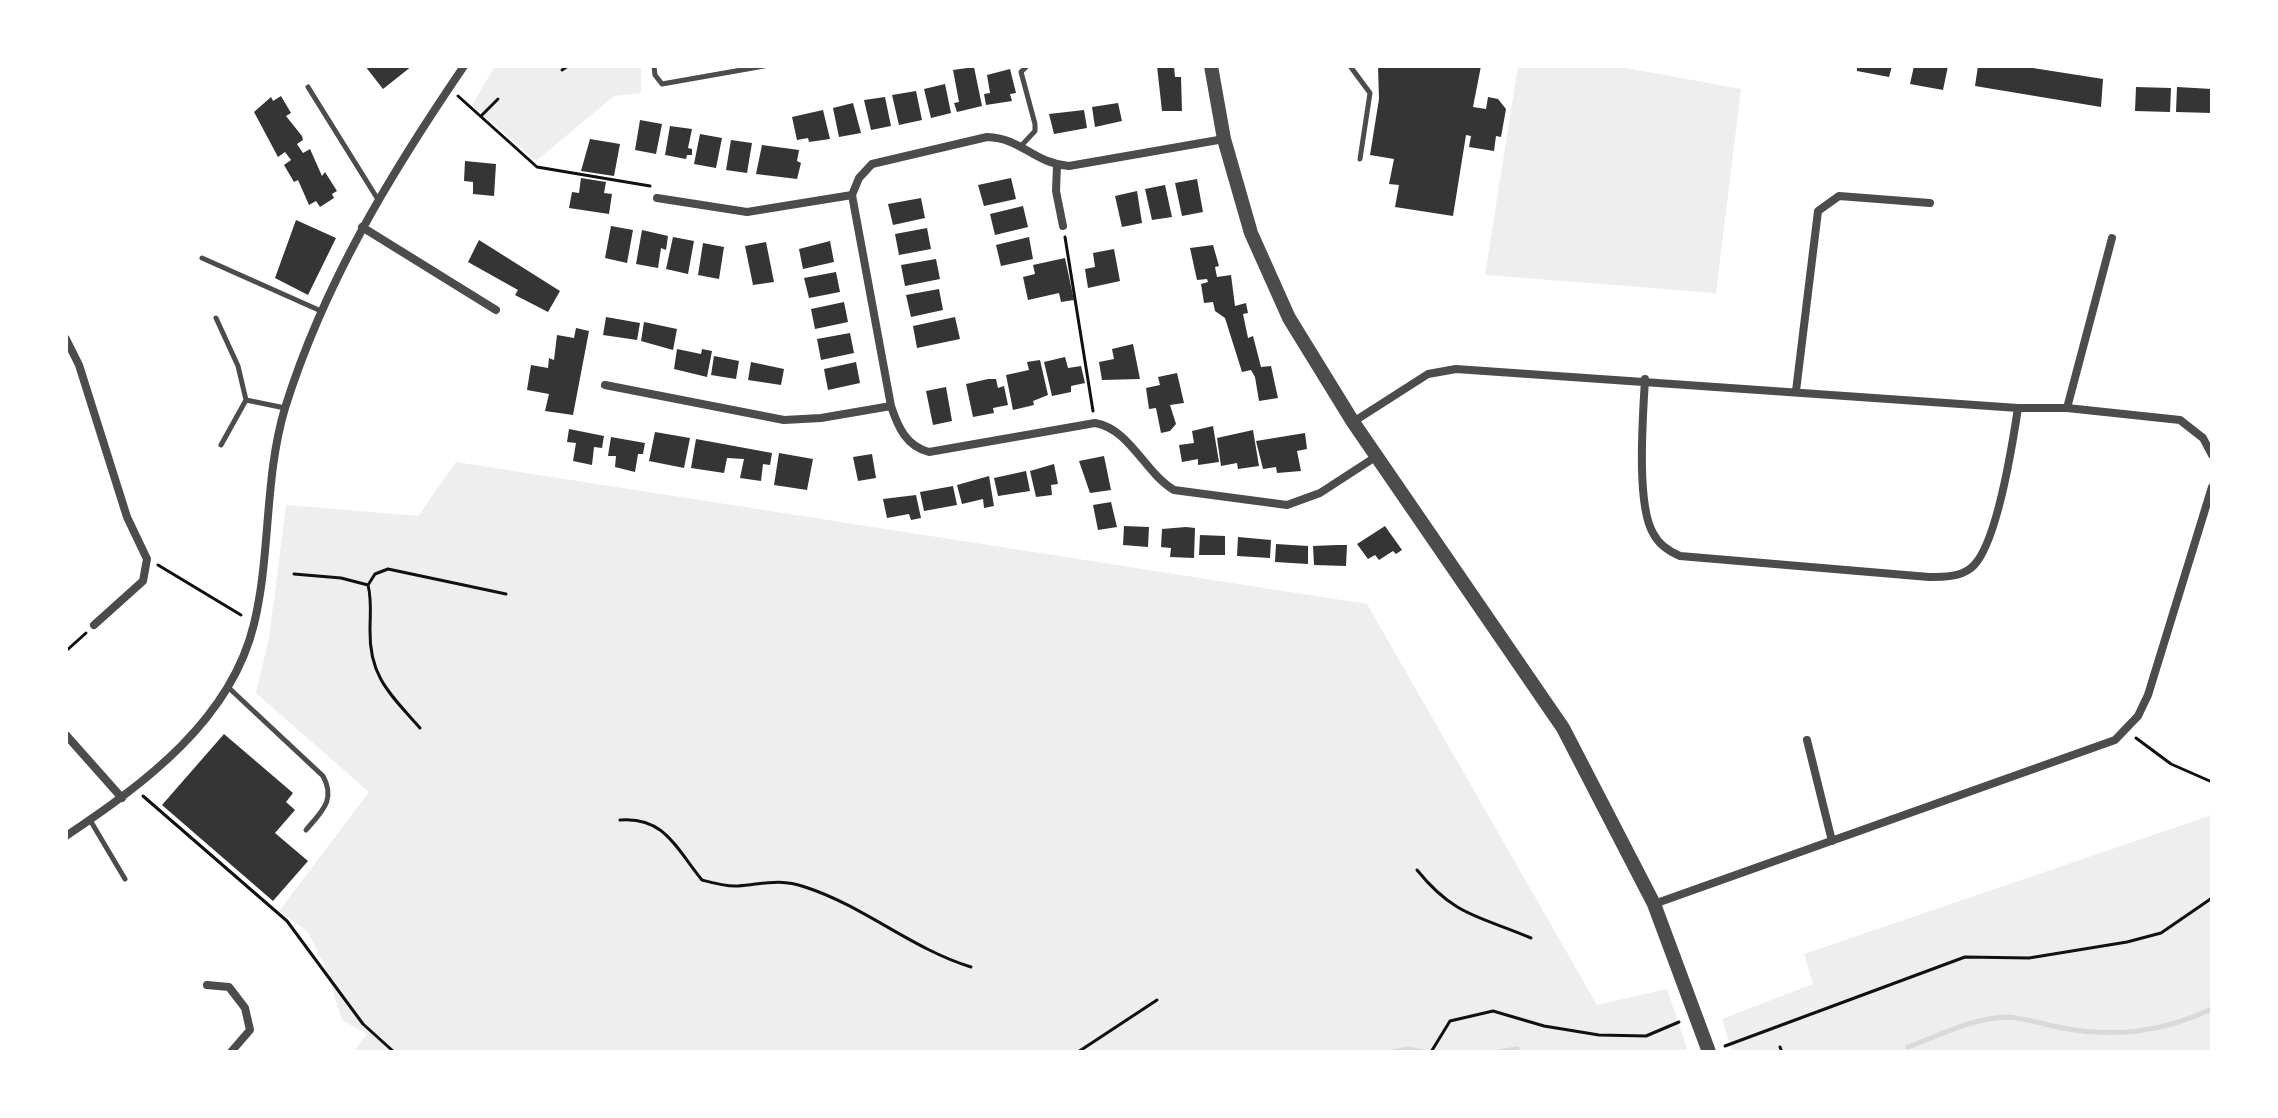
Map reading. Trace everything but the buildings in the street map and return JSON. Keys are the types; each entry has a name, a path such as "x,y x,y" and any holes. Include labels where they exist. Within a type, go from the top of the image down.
{"street":[{"path":"66,836 122,798 163,764 230,689 254,624 278,436 285,408 321,311 377,198 464,66"},
{"path":"1211,66 1224,139 1251,233 1289,318 1353,422 1563,728 1654,904 1696,1015 1716,1050"},
{"path":"1224,139 1069,166 1035,158 1006,139 987,137 872,164 859,178 852,195 891,406 908,441 929,452 1095,423 1114,429 1161,482 1189,494 1287,505 1301,502 1377,456"},
{"path":"1057,165 1056,191 1063,226"},
{"path":"657,198 747,212 852,195"},
{"path":"1796,391 1818,211 1823,203 1839,196 1930,203"},
{"path":"362,227 496,310"},
{"path":"2067,408 2112,238"},
{"path":"66,339 79,365 127,517 147,559 143,581 94,625"},
{"path":"1353,422 1428,374 1456,369 1645,379 2018,408 2067,408 2180,420 2203,438 2212,455"},
{"path":"1645,379 1645,509 1653,534 1669,551 1680,556 1929,577 1963,572 1979,560 2010,463 2018,408"},
{"path":"605,385 784,420 821,418 891,406"},
{"path":"2203,438 2212,432"},
{"path":"1654,904 2104,747 2126,730 2148,695 2212,487"},
{"path":"66,735 122,798"},
{"path":"1807,740 1832,841"},
{"path":"207,985 229,987 245,1008 250,1030 231,1052"}],"lane":[{"path":"654,66 655,75 662,84 764,66"},
{"path":"1021,146 1035,131 1021,72 1027,66"},
{"path":"1350,66 1370,93 1360,159"},
{"path":"308,87 377,198"},
{"path":"202,258 321,311"},
{"path":"216,318 238,366 246,400 221,445"},
{"path":"246,400 285,408"},
{"path":"230,689 323,776 331,790 330,799 306,830"},
{"path":"90,820 125,879"}],"path":[{"path":"562,70 568,66"},
{"path":"450,88 537,167 652,187 657,198"},
{"path":"481,117 498,99"},
{"path":"1063,226 1095,423"},
{"path":"147,559 254,624"},
{"path":"420,728 387,691 372,664 372,600 368,585 375,574 388,569 506,594"},
{"path":"294,574 341,578 368,585"},
{"path":"66,651 94,625"},
{"path":"2126,730 2171,764 2212,782"},
{"path":"134,788 287,921 363,1024 394,1052"},
{"path":"620,820 645,820 666,832 702,880 736,887 775,880 806,887 848,903 947,960 971,967"},
{"path":"1417,870 1443,898 1464,914 1531,938"},
{"path":"1716,1050 1965,957 2029,958 2161,933 2212,898"},
{"path":"1078,1052 1157,1000"},
{"path":"1431,1052 1450,1021 1493,1011 1544,1026 1646,1036 1696,1015"}],"shaded area":[{"path":"495,66 641,66 641,93 614,96 536,161 472,105"},
{"path":"1518,66 1616,66 1741,89 1716,293 1485,275"},
{"path":"456,462 1367,604 1597,1005 1667,989 1688,1052 353,1052 367,1034 342,1020 324,964 307,931 279,911 369,792 256,693 269,638 286,505 418,516"},
{"path":"2212,807 2212,1052 1732,1052 1722,1019 1813,984 1804,954 2209,816"}],"waterway":[{"path":"1908,1047 1957,1028 1995,1018 2015,1018 2082,1031 2120,1032 2157,1028 2212,1009"},
{"path":"1393,1052 1408,1049 1423,1052"},
{"path":"1498,1052 1517,1049"}]}
